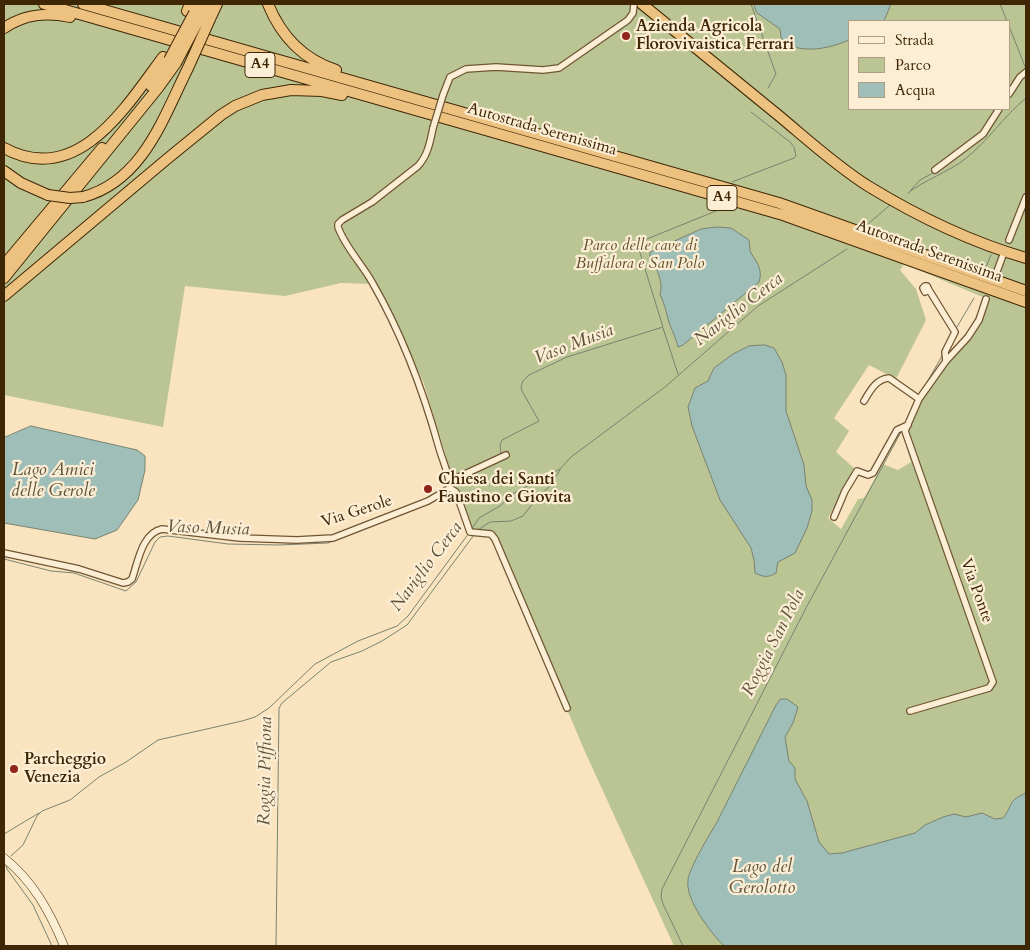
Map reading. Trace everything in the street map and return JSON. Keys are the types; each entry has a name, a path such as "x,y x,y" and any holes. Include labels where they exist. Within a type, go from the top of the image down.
{"highway":[{"name":"Autostrada Serenissima","path":"44,4 779,203 1026,291"},
{"name":"Autostrada Serenissima","path":"83,4 782,215 1026,302"},
{"path":"100,4 120,14"},
{"path":"4,278 152,95 169,60 197,11 206,4"},
{"path":"197,11 217,4"},
{"path":"268,4 277,24 288,39 316,62 386,86 415,104"},
{"path":"642,4 829,158 866,185 954,232 1026,258"},
{"path":"651,4 824,146 869,180 956,226 993,242 1026,252"},
{"path":"4,171 21,183 48,195 70,198 96,194 115,183 140,158 155,134 188,68 197,11"},
{"path":"4,28 24,17 42,14 106,21"},
{"path":"4,148 26,157 37,159 63,156 76,151 101,133 169,60"},
{"path":"4,265 112,135 153,84 169,60"},
{"path":"4,296 221,115 248,100 276,92 310,90 332,93 374,104 415,104"}],"street":[{"path":"567,708 495,539 491,534 475,534 470,532 468,528 456,492 450,484 448,471 421,388 393,321 372,281 339,231 338,224 372,202 418,166 424,159 428,151 443,94 450,77 466,69 496,67 543,70 559,68 628,20 633,13 634,4"},
{"path":"1010,92 1020,77 1026,72"},
{"path":"934,170 983,134 998,110"},
{"path":"1009,240 1026,197"},
{"path":"996,274 1003,255"},
{"name":"Via Ponte","path":"929,290 955,332 945,352 946,361"},
{"name":"Via Ponte","path":"910,711 989,688 993,682 905,431 919,399 946,361 968,337 979,320 986,298"},
{"path":"864,401 875,384 883,378 889,378 919,399"},
{"name":"Via Ponte","path":"834,518 837,506 857,471 868,475 873,474 897,430 908,425"},
{"path":"450,484 506,455"},
{"name":"Via Gerole","path":"4,554 79,569 124,583 132,579 145,542 148,536 155,530 297,540 333,538 428,502 450,484"},
{"path":"4,858 18,870 40,897 64,946"}],"green space":[{"name":"Parco delle cave di Buffalora e San Polo","path":"4,4 1026,4 1026,946 674,946 586,754 490,534 468,528 423,381 373,284 341,283 285,296 185,286 163,427 4,395","holes":["904,264 985,298 966,337 916,400 902,433 911,462 898,470 883,464 864,498 858,499 841,529 828,518 855,469 836,452 849,431 834,418 869,365 896,379 926,320 916,289 900,270"]}],"water":[{"path":"754,4 891,4 884,20 848,20 848,40 817,49 793,47 785,44 781,37 780,29 757,13"},
{"path":"731,228 749,240 750,251 760,270 759,282 683,345 678,347 660,294 660,280 650,252 701,229"},
{"path":"765,345 774,348 782,362 786,375 786,411 804,465 806,486 812,500 812,511 807,528 795,553 778,562 776,573 770,576 755,573 751,548 720,500 692,426 688,407 695,388 708,381 714,368 733,354 749,346"},
{"name":"Lago Amici delle Gerole","path":"31,426 137,450 145,456 145,470 138,500 117,530 95,539 4,523 4,438"},
{"name":"Lago del Gerolotto","path":"781,699 787,699 798,707 793,723 785,737 789,761 795,768 795,779 807,801 819,842 829,854 842,853 915,833 925,825 954,814 966,817 982,813 995,819 1003,818 1013,801 1026,793 1026,946 724,946 706,925 695,906 688,888 689,875 776,705"}],"waterway":[{"name":"Vaso Musia","path":"751,4 776,74 768,88"},
{"path":"1000,4 1007,20"},
{"path":"1010,29 1026,69"},
{"name":"Naviglio Cerca","path":"1011,85 1017,76"},
{"path":"908,193 965,159 1026,98"},
{"name":"Vaso Musia","path":"732,182 796,156 794,147 790,142 751,112"},
{"name":"Naviglio Cerca","path":"947,164 978,141"},
{"name":"Naviglio Cerca","path":"911,190 920,180 933,173"},
{"name":"Naviglio Cerca","path":"868,224 890,205"},
{"name":"Vaso Musia","path":"501,454 500,445 502,440 539,421 521,387 523,381 529,375 567,357 663,327 637,243 716,211"},
{"name":"Naviglio Cerca","path":"471,530 479,518 500,506 514,493 560,469 571,457 665,387 758,306 847,249"},
{"name":"Roggia San Pola","path":"986,267 991,255"},
{"name":"Roggia San Pola","path":"957,327 974,298"},
{"name":"Vaso Musia","path":"663,328 678,374"},
{"name":"Roggia San Pola","path":"926,384 942,356"},
{"name":"Roggia San Pola","path":"683,946 663,904 661,897 662,889 806,608 901,432"},
{"name":"Roggia Piffiona","path":"478,530 490,522 511,521 523,516 536,499 550,486 560,470"},
{"name":"Vaso Musia","path":"4,559 51,571 74,573 126,591 136,582 155,542 160,537 168,536 228,544 279,545 328,543 382,522"},
{"name":"Naviglio Cerca","path":"11,856 23,845 37,816 42,811 70,800 99,777 126,762 158,740 255,717 269,708 315,664 358,641 397,626 408,616 469,533"},
{"name":"Roggia Piffiona","path":"276,946 279,708 282,703 331,662 362,651 407,625 474,535"},
{"path":"4,834 39,813"},
{"name":"Naviglio Cerca","path":"6,865 33,905 52,946"}],"place":[{"name":"Azienda Agricola Florovivaistica Ferrari","path":"626,36"},
{"name":"Chiesa dei Santi Faustino e Giovita","path":"428,489"},
{"name":"Parcheggio Venezia","path":"14,769"}]}
